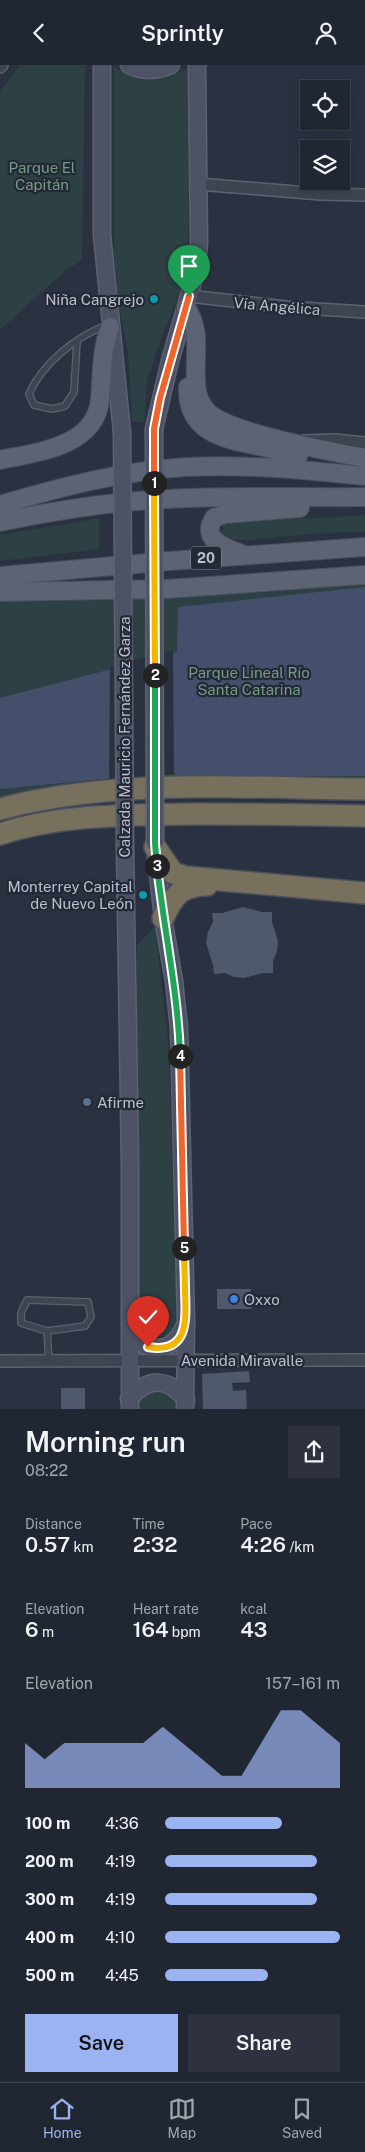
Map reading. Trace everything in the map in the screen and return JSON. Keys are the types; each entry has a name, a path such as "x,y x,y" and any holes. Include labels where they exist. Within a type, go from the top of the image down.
{"highway":[{"path":"0,809 57,796 112,791 195,787 365,789"},
{"path":"263,814 311,824 365,829"},
{"path":"0,833 56,821 96,817 263,814 365,816"},
{"path":"155,845 173,873 187,877 365,893"},
{"path":"163,918 179,892 192,886 226,886 365,902"}],"main road":[{"name":"Calzada Mauricio Fernández Garza","path":"102,65 102,235 122,433 125,846 130,1147 130,1404"},
{"path":"129,65 151,71 171,65"},
{"name":"Calzada Mauricio Fernández Garza","path":"186,1405 186,1323 179,1028 174,981 163,918 155,845 154,429 168,370 197,268 199,242 197,65"},
{"path":"187,302 195,322 197,392 206,410 226,423 295,443 365,458"},
{"path":"0,460 69,442 87,429 95,416 100,402 103,351 110,326"},
{"path":"195,345 189,369 187,394 189,406 202,425 213,434 226,440 365,470"},
{"path":"0,505 101,479 168,469 205,467 302,470 365,476"},
{"path":"0,522 56,511 118,503 214,498 365,498"},
{"path":"245,555 214,541 210,535 210,527 214,518 225,514 324,506 365,498"},
{"name":"20","path":"0,576 245,555 365,547"},
{"path":"0,592 166,589 365,575"},
{"path":"129,1322 142,1344 161,1349 174,1343 186,1323"},
{"path":"130,1404 139,1388 151,1383 165,1383 177,1389 186,1405"}],"street":[{"path":"198,184 320,195 365,195"},
{"name":"Vía Angélica","path":"187,302 365,312"},
{"path":"295,443 319,440 365,443"},
{"name":"Avenida Miravalle","path":"0,1361 365,1359"}],"lane":[{"path":"76,341 74,392 65,406 52,409 34,405 29,394 41,372 76,341 92,330 110,326"},
{"path":"27,1300 88,1302 91,1317 85,1326 48,1331 21,1323 21,1313 27,1300"},
{"path":"48,1331 49,1361"}],"green space":[{"name":"Parque El Capitán","path":"20,65 85,65 82,260 66,270 0,330 0,91"},
{"path":"114,67 133,76 152,79 171,75 190,67 188,257 182,286 156,352 147,381 144,422 132,422 128,352 119,306 114,252"},
{"path":"365,515 365,532 321,533 249,540 224,539 222,533 223,526 228,519 321,518"},
{"path":"99,518 99,549 0,561 0,535"},
{"name":"Parque Lineal Río Santa Catarina","path":"365,570 365,782 0,801 0,594"},
{"path":"155,927 168,1040 178,1325 169,1336 151,1336 137,1321 137,945"},
{"path":"152,1387 176,1396 177,1409 139,1409 140,1402"}],"water":[{"name":"Parque Lineal Río Santa Catarina","path":"365,587 365,776 175,777 175,772 0,789 0,698 177,652 178,607"}],"pier":[{"path":"173,650 174,780 173,774 109,781 110,667"}],"building":[{"path":"243,907 262,912 272,912 272,922 278,941 273,961 273,973 263,973 244,978 234,977 225,973 214,974 206,943 208,932 213,922 212,913 222,913"},
{"name":"Oxxo","path":"217,1289 251,1289 252,1309 217,1309"},
{"path":"249,1371 250,1382 232,1383 233,1391 246,1390 247,1409 203,1409 202,1374"},
{"path":"61,1388 85,1388 85,1409 61,1409"}],"place":[{"name":"Niña Cangrejo","path":"154,299"},
{"name":"Monterrey Capital de Nuevo León","path":"143,895"},
{"name":"Afirme","path":"87,1102"},
{"name":"Oxxo","path":"234,1299"}],"route":[{"path":"148,1347 161,1349 174,1343 183,1331 186,1323 179,1028 174,981 163,918 155,843 154,429 160,398 189,296"}]}
